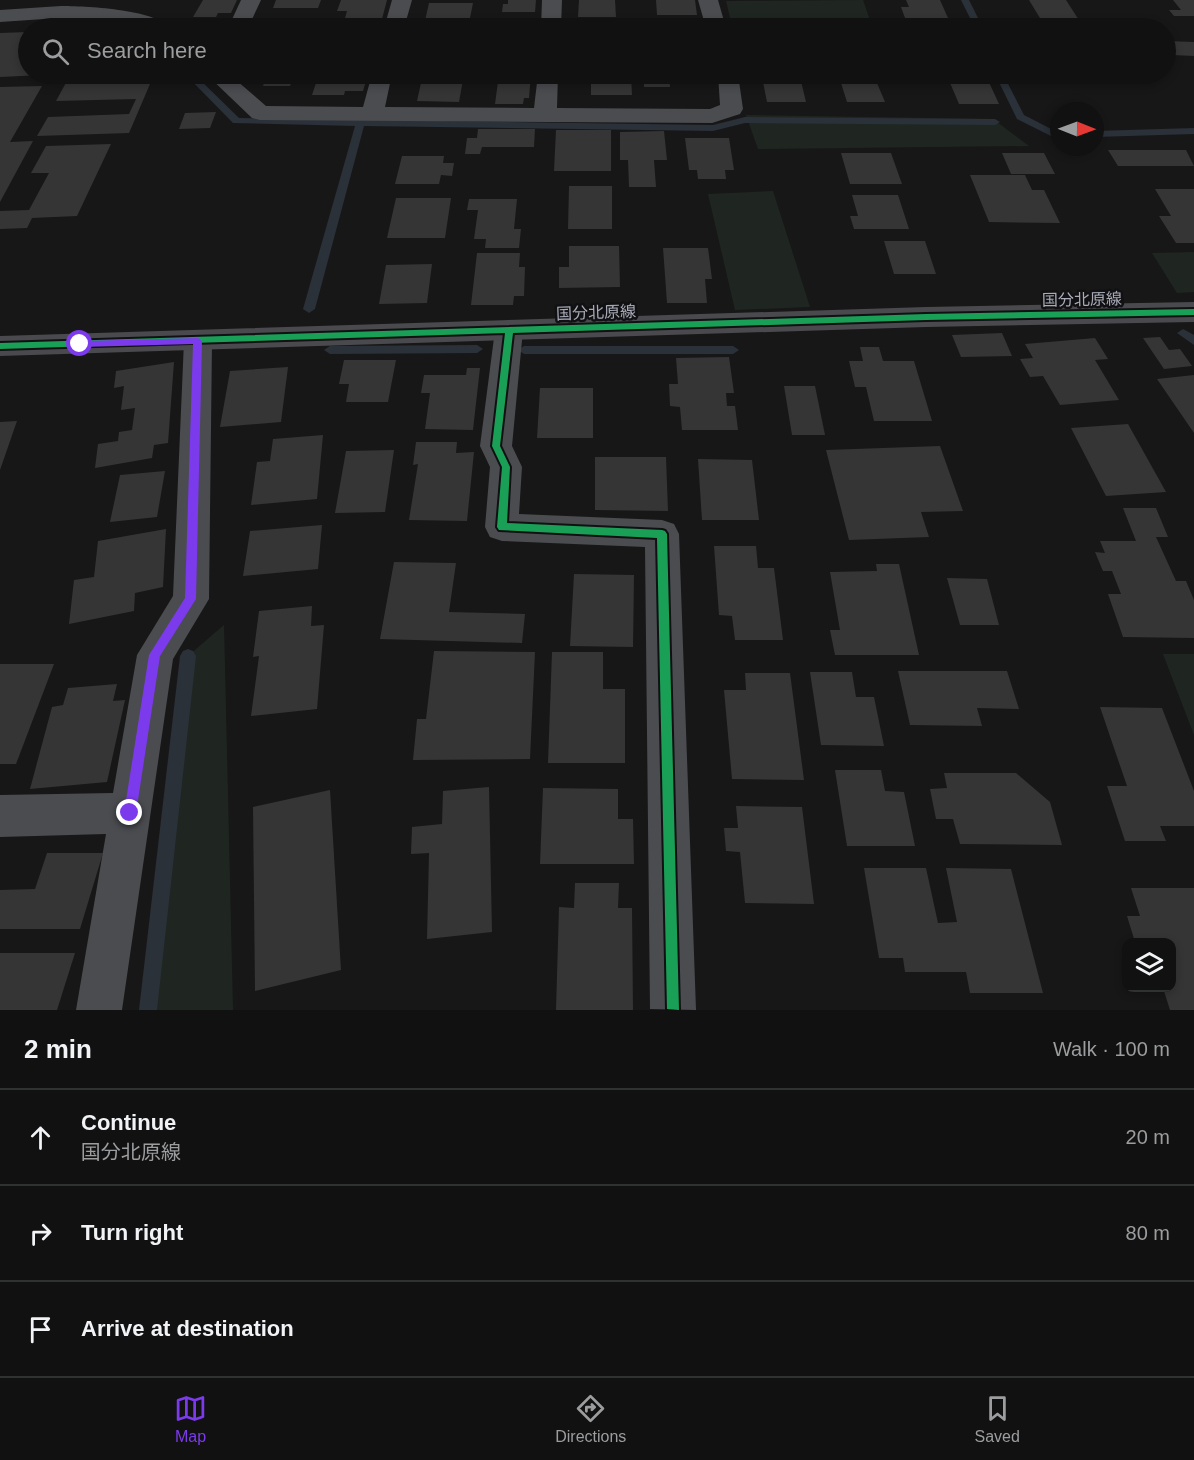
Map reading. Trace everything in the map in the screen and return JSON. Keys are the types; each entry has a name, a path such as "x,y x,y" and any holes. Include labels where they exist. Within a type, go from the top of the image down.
{"street":[{"path":"243,18 251,0"},
{"path":"397,18 402,0"},
{"path":"551,18 552,0"},
{"path":"708,0 713,18"},
{"path":"0,16 94,5 134,18"},
{"path":"228,84 260,113 712,116 732,109 729,84"},
{"path":"372,114 380,84"},
{"path":"545,115 547,84"},
{"name":"国分北原線","path":"0,346 1194,312"},
{"path":"508,330 496,446 506,467 502,527 662,534 673,1009"},
{"path":"99,1010 155,655 190,599 198,341"},
{"path":"0,816 130,813"}],"shaded area":[{"path":"863,0 869,18 730,18 726,1"},
{"path":"746,115 993,119 1029,146 758,149"},
{"path":"773,191 810,307 735,310 708,194"},
{"path":"1194,252 1194,292 1177,293 1152,253"},
{"path":"224,625 233,1010 148,1010 188,656"},
{"path":"1163,654 1194,654 1194,735"}],"building":[{"path":"203,0 237,0 231,13 218,13 216,17 193,17"},
{"path":"276,0 321,0 318,8 273,8"},
{"path":"341,0 387,0 382,18 345,18 347,11 337,11"},
{"path":"508,0 536,0 535,12 502,12 503,4 508,4"},
{"path":"579,0 615,0 616,17 578,17"},
{"path":"656,0 695,0 697,15 657,15"},
{"path":"906,0 940,0 948,18 905,18 901,7 909,7"},
{"path":"1029,0 1066,0 1078,18 1040,18"},
{"path":"1173,0 1194,0 1194,16 1174,16 1169,10 1181,10"},
{"path":"429,3 473,3 470,18 426,18"},
{"path":"18,32 18,76 0,77 0,33"},
{"path":"1176,41 1194,42 1194,56 1176,55"},
{"path":"65,84 150,84 129,133 37,136 48,117 129,114 136,99 56,101"},
{"path":"264,84 291,84 290,86 263,86"},
{"path":"316,84 365,84 363,91 345,91 344,95 312,95"},
{"path":"421,84 462,84 459,102 417,101"},
{"path":"498,84 530,84 529,98 524,98 523,104 495,104"},
{"path":"591,84 631,84 632,95 591,95"},
{"path":"644,84 670,84 670,87 644,87"},
{"path":"763,84 802,84 806,102 767,102"},
{"path":"841,84 877,84 885,102 847,102"},
{"path":"951,84 990,84 999,104 959,104"},
{"path":"42,86 10,142 33,141 0,202 0,87"},
{"path":"216,112 210,128 179,129 185,113"},
{"path":"478,129 535,129 534,147 482,147 480,154 465,154 467,138 477,138"},
{"path":"556,130 611,130 611,171 554,171"},
{"path":"664,131 667,160 654,160 656,187 629,187 628,160 620,160 620,132"},
{"path":"685,138 729,138 734,170 725,170 726,179 698,179 697,170 689,170"},
{"path":"111,144 77,216 32,218 27,228 0,229 0,211 29,210 49,173 31,173 46,146"},
{"path":"1108,150 1186,150 1194,166 1118,166"},
{"path":"841,153 891,153 902,184 850,184"},
{"path":"1002,153 1044,153 1055,174 1011,174"},
{"path":"402,156 444,156 443,163 454,163 452,176 441,175 439,184 395,184"},
{"path":"970,175 1025,175 1032,190 1044,190 1060,223 989,222"},
{"path":"569,186 612,186 612,229 568,229"},
{"path":"1155,189 1194,189 1194,243 1176,243 1159,216 1171,216"},
{"path":"852,195 898,195 909,229 854,229 850,216 858,216"},
{"path":"396,198 451,198 445,238 387,238"},
{"path":"469,199 517,199 514,229 521,229 519,248 485,248 486,239 474,239 478,210 467,210"},
{"path":"884,241 925,241 936,274 894,274"},
{"path":"569,246 619,246 620,287 559,288 559,267 569,267"},
{"path":"663,248 708,248 712,279 705,279 707,303 667,303"},
{"path":"477,253 520,253 519,267 525,267 524,296 514,296 513,305 471,305"},
{"path":"432,264 427,303 379,304 386,265"},
{"path":"1002,333 1012,356 961,357 952,335"},
{"path":"1160,337 1169,350 1180,349 1192,366 1164,369 1143,338"},
{"path":"1095,338 1108,359 1095,360 1119,400 1060,405 1043,376 1030,377 1020,359 1033,358 1025,344"},
{"path":"860,347 879,347 883,361 914,361 932,421 874,421 866,387 855,387 849,361 863,361"},
{"path":"729,357 734,393 726,393 727,406 735,406 738,430 682,430 680,407 670,406 669,384 678,384 676,358"},
{"path":"344,360 396,360 388,402 346,402 349,384 339,384"},
{"path":"174,362 168,443 154,445 152,458 95,468 98,444 118,441 119,432 132,430 135,408 121,410 124,386 114,388 116,371"},
{"path":"288,367 281,422 220,427 230,371"},
{"path":"467,368 480,368 473,430 425,429 430,393 421,393 424,375 466,375"},
{"path":"1194,375 1194,433 1157,379"},
{"path":"784,386 815,386 825,435 792,435"},
{"path":"540,388 593,388 593,438 537,438"},
{"path":"17,421 0,470 0,422"},
{"path":"1128,424 1166,492 1106,496 1071,428"},
{"path":"323,435 317,499 251,505 257,462 270,461 273,439"},
{"path":"416,442 457,442 456,453 474,452 467,521 409,520 418,464 413,465"},
{"path":"940,446 963,511 921,512 929,537 849,540 826,450"},
{"path":"394,450 385,512 335,513 346,451"},
{"path":"595,457 666,457 668,511 595,510"},
{"path":"698,459 752,460 759,520 702,520"},
{"path":"165,471 157,517 110,522 120,475"},
{"path":"1123,508 1156,508 1168,537 1156,537 1176,581 1186,581 1194,600 1194,638 1123,637 1108,594 1121,594 1112,571 1103,571 1095,552 1105,553 1100,541 1136,541"},
{"path":"322,525 318,569 243,576 250,531"},
{"path":"166,529 163,587 135,593 134,611 69,624 74,580 94,577 98,541"},
{"path":"714,546 756,546 758,568 774,568 783,640 735,640 732,616 719,615"},
{"path":"394,562 456,563 449,612 525,614 522,643 380,639"},
{"path":"876,564 899,564 919,655 835,655 830,630 840,630 830,572 877,571"},
{"path":"574,574 634,575 633,647 570,646"},
{"path":"947,578 987,579 999,625 960,625"},
{"path":"312,606 311,626 324,625 317,709 251,716 259,656 253,657 259,611"},
{"path":"434,651 535,652 530,759 413,760 417,719 426,719"},
{"path":"552,652 603,652 603,689 625,689 625,763 548,763"},
{"path":"0,664 54,664 16,764 0,764"},
{"path":"898,671 1007,671 1019,709 977,708 982,726 910,725"},
{"path":"810,672 852,672 856,697 874,697 884,746 821,745"},
{"path":"745,673 790,673 804,780 732,779 724,690 746,690"},
{"path":"117,684 113,701 125,700 107,782 30,789 52,707 63,705 68,688"},
{"path":"1100,707 1162,708 1194,791 1194,826 1160,826 1166,841 1125,841 1107,786 1127,786"},
{"path":"835,770 881,770 885,791 904,792 915,846 847,846"},
{"path":"944,773 1016,773 1050,802 1062,845 960,844 953,819 936,819 930,789 947,788"},
{"path":"489,787 492,932 427,939 429,853 411,854 412,827 442,824 443,791"},
{"path":"543,788 618,789 618,819 633,819 634,864 540,864"},
{"path":"330,790 341,970 255,991 253,807"},
{"path":"736,806 802,807 814,904 745,903 740,852 726,851 724,828 738,828"},
{"path":"47,853 103,853 80,929 0,929 0,890 35,889"},
{"path":"864,868 926,868 938,923 957,922 946,868 1011,869 1043,993 970,993 966,972 905,972 903,958 879,958"},
{"path":"575,883 619,883 618,908 632,908 633,1010 556,1010 559,907 574,908"},
{"path":"1131,888 1194,888 1194,1010 1170,1010 1164,992 1176,992 1176,938 1134,938 1127,916 1140,916"},
{"path":"0,953 75,953 57,1010 0,1010"}],"waterway":[{"path":"965,0 974,18"},
{"path":"75,17 80,18"},
{"path":"199,84 236,121 713,128 745,120 995,122"},
{"path":"1004,84 1020,117 1050,132"},
{"path":"309,309 360,123"},
{"path":"1104,134 1194,131"},
{"path":"1183,333 1194,341"},
{"path":"330,350 477,349"},
{"path":"524,350 733,350"},
{"path":"148,1010 188,656"}],"cycle path":[{"path":"0,346 926,317 1194,312"},
{"path":"509,330 496,446 506,467 502,527 662,534 673,1009"}],"route":[{"path":"80,344 198,341 190,599 155,655 130,813"}]}
